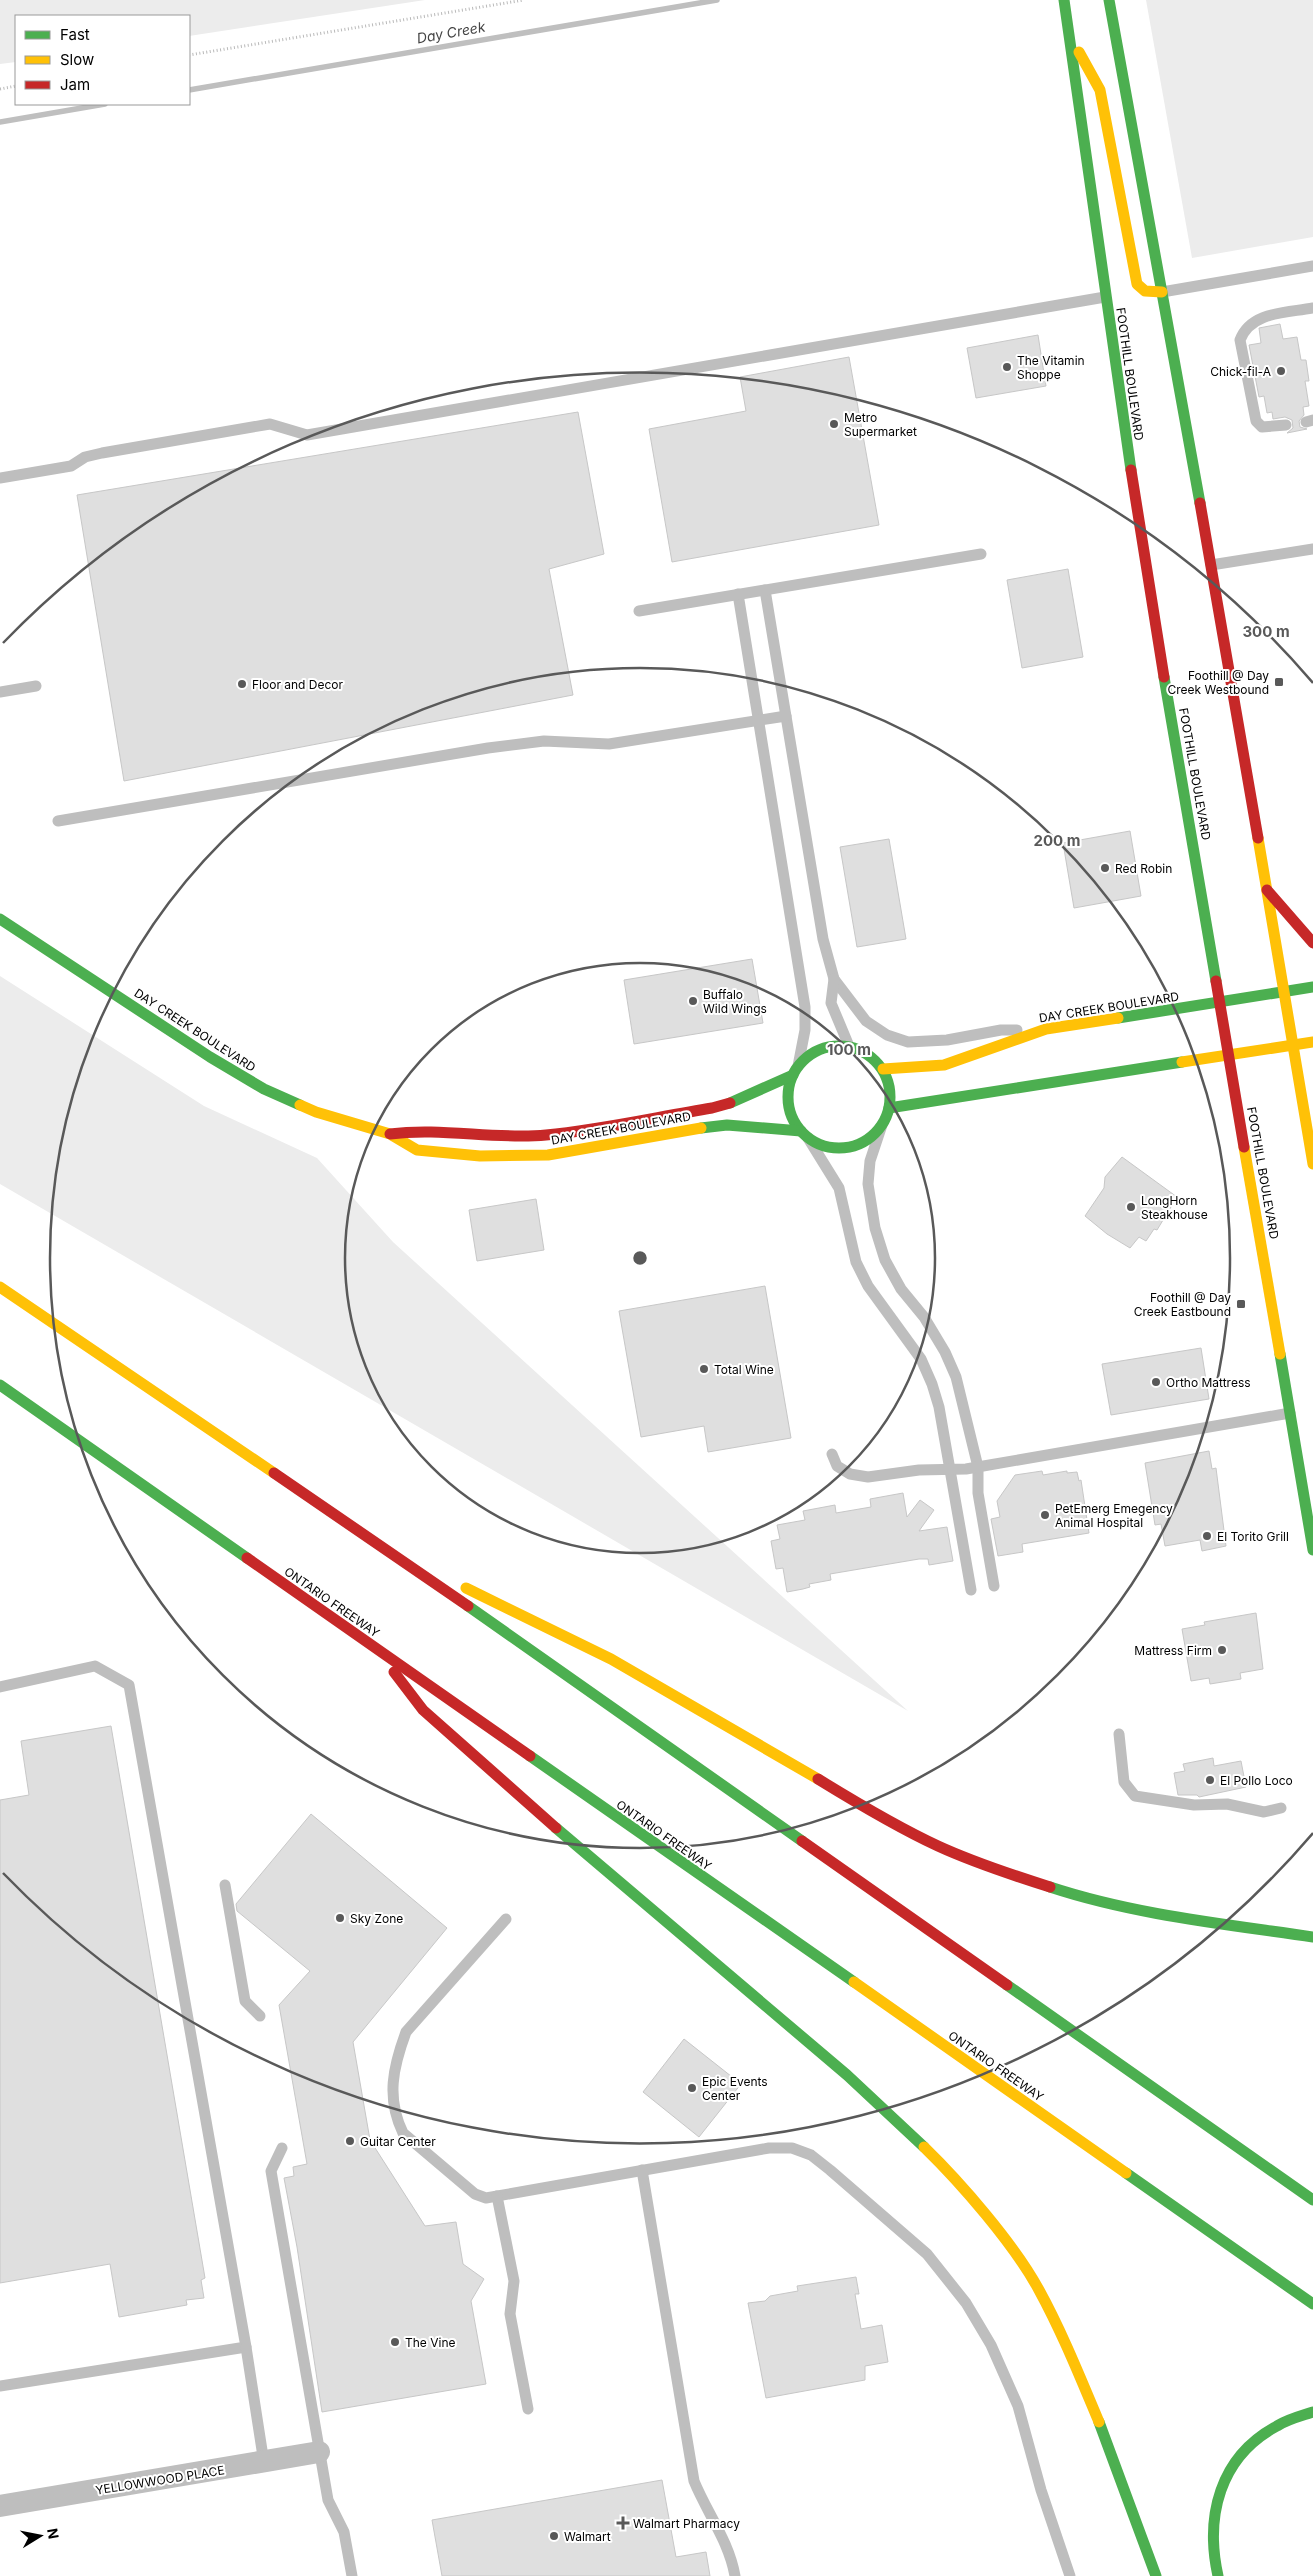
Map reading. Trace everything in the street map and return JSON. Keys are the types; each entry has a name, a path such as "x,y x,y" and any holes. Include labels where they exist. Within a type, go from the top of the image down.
{"main road":[{"name":"FOOTHILL BOULEVARD","path":"1064,0 1071,38 1105,297 1138,524 1313,1550"},
{"path":"1109,0 1211,565 1292,1045 1311,1136 1313,1164"},
{"path":"1071,38 1100,90 1136,284 1145,292 1162,292"},
{"path":"1267,890 1313,943"},
{"name":"DAY CREEK BOULEVARD","path":"0,919 210,1057 264,1089 316,1112 390,1134 417,1150 480,1156 516,1157 576,1152 734,1124 804,1135"},
{"name":"DAY CREEK BOULEVARD","path":"883,1070 944,1065 1046,1029 1313,987"},
{"path":"889,1108 1313,1042"},
{"path":"849,1046 868,1055 883,1070 888,1082 889,1108 882,1126 871,1138 856,1146 839,1149 823,1146 804,1135 792,1119 788,1104 788,1089 795,1070 808,1056 820,1049 849,1046"},
{"name":"DAY CREEK BOULEVARD","path":"390,1134 419,1130 478,1136 546,1135 712,1108 727,1104 795,1070"},
{"path":"0,1287 388,1550 1313,2200"},
{"name":"ONTARIO FREEWAY","path":"0,1385 1313,2304"},
{"path":"388,1550 611,1659 889,1821 938,1846 987,1867 1076,1896 1158,1914 1313,1937"},
{"path":"380,1652 423,1710 529,1806 847,2075 938,2161 1004,2240 1038,2288 1064,2339 1100,2425 1156,2576"},
{"path":"1218,2576 1212,2554 1212,2514 1222,2485 1235,2460 1272,2428 1313,2412"}],"street":[{"name":"YELLOWWOOD PLACE","path":"0,2506 264,2463 319,2452"}],"lane":[{"path":"1162,292 1313,266"},
{"path":"0,478 71,466 85,457 102,453 270,424 307,435 1105,297"},
{"path":"1286,425 1262,427 1256,421 1240,340 1243,331 1259,317 1313,308"},
{"path":"1211,565 1313,549"},
{"path":"639,611 981,554"},
{"path":"765,590 823,939 834,979 866,1021 886,1035 908,1042 947,1040 1001,1030 1046,1029"},
{"path":"738,594 805,1006 805,1030 795,1070"},
{"path":"0,692 36,686"},
{"path":"58,821 488,748 544,741 610,744 786,716"},
{"path":"834,979 831,1003 849,1046"},
{"path":"882,1126 870,1161 868,1184 875,1228 885,1260 901,1289 924,1317 945,1352 956,1377 978,1467 978,1493 994,1586"},
{"path":"804,1135 839,1188 856,1262 868,1286 921,1359 932,1384 939,1407 971,1590"},
{"path":"832,1454 838,1466 850,1474 868,1477 919,1470 978,1467 1290,1413"},
{"path":"0,1688 95,1666 129,1685 246,2347 264,2463"},
{"path":"1119,1734 1124,1782 1135,1796 1194,1805 1227,1804 1259,1812 1281,1808"},
{"path":"225,1885 245,2001 260,2016"},
{"path":"506,1918 406,2032 397,2055 391,2091 397,2121 403,2133 475,2194 486,2198 769,2148 792,2148 812,2155 927,2254 966,2303 991,2345 1018,2406 1041,2490 1070,2576"},
{"path":"282,2148 271,2171 328,2500 344,2532 352,2576"},
{"path":"642,2170 694,2481 728,2549 735,2576"},
{"path":"497,2196 514,2281 510,2314 528,2409"},
{"path":"0,2386 246,2347"}],"path":[{"path":"190,55 524,0"},
{"path":"0,89 15,86"}],"shaded area":[{"path":"0,0 425,0 190,36 190,15 15,15 15,62 0,64"},
{"path":"1146,0 1313,0 1313,237 1192,258"},
{"path":"0,976 204,1106 317,1158 393,1242 908,1711 0,1184"}],"building":[{"name":"Chick-fil-A","path":"1280,324 1283,339 1297,337 1301,360 1306,360 1309,381 1305,381 1309,406 1303,407 1304,415 1299,421 1300,427 1307,429 1287,433 1293,428 1292,420 1285,417 1273,419 1272,412 1267,413 1264,396 1259,397 1249,345 1261,343 1259,328"},
{"name":"The Vitamin Shoppe","path":"1038,335 1046,386 976,398 967,348"},
{"path":"849,357 879,525 672,562 649,429 746,411 740,377"},
{"path":"578,412 604,554 549,569 573,695 124,781 77,495"},
{"path":"1068,569 1083,657 1022,668 1007,580"},
{"path":"1130,831 1141,896 1074,908 1063,843"},
{"path":"889,839 906,939 857,947 840,847"},
{"name":"Buffalo Wild Wings","path":"752,959 763,1023 634,1044 624,980"},
{"name":"LongHorn Steakhouse","path":"1122,1157 1177,1197 1157,1230 1154,1229 1146,1241 1139,1237 1130,1248 1107,1234 1085,1216 1104,1188 1105,1177"},
{"path":"536,1199 544,1250 477,1261 469,1210"},
{"name":"Total Wine","path":"765,1286 791,1438 708,1452 704,1426 641,1437 619,1311"},
{"name":"Ortho Mattress","path":"1201,1348 1209,1399 1111,1415 1102,1364"},
{"path":"1209,1451 1212,1469 1216,1468 1226,1546 1202,1551 1200,1540 1165,1546 1161,1524 1155,1525 1145,1463"},
{"name":"PetEmerg Emegency Animal Hospital","path":"1042,1471 1043,1475 1067,1471 1067,1473 1077,1472 1079,1481 1081,1480 1089,1533 1022,1544 1023,1552 998,1556 991,1519 1000,1517 997,1501 1015,1475"},
{"path":"903,1493 907,1517 920,1500 934,1510 919,1531 947,1527 953,1561 929,1565 928,1559 919,1559 830,1574 831,1580 809,1584 810,1587 787,1592 783,1568 776,1569 771,1541 780,1539 777,1525 805,1520 803,1511 835,1505 836,1513 871,1507 870,1499"},
{"name":"Mattress Firm","path":"1256,1613 1263,1669 1240,1673 1241,1679 1210,1684 1209,1678 1191,1681 1182,1629 1205,1625 1204,1622"},
{"path":"111,1726 205,2278 201,2280 204,2298 186,2300 187,2305 119,2317 110,2264 0,2283 0,1800 29,1795 21,1741"},
{"name":"El Pollo Loco","path":"1213,1758 1214,1766 1241,1761 1246,1787 1199,1797 1197,1795 1178,1795 1174,1773 1185,1771 1183,1764"},
{"path":"311,1814 447,1928 353,2042 370,2140 425,2226 456,2222 463,2264 484,2279 471,2301 486,2384 322,2412 297,2247 284,2178 294,2176 293,2167 307,2164 279,2005 310,1971 237,1911 236,1904"},
{"name":"Epic Events Center","path":"684,2039 741,2084 699,2137 643,2092"},
{"path":"856,2277 859,2294 855,2294 861,2329 882,2325 888,2362 865,2366 865,2380 766,2398 748,2303 765,2301 770,2296 798,2291 797,2286"},
{"name":"Walmart","path":"662,2480 676,2557 706,2552 710,2576 442,2576 432,2520"}],"waterway":[{"name":"Day Creek","path":"190,90 717,0"},
{"name":"Day Creek","path":"0,122 99,105"}],"traffic: fast":[{"path":"1064,0 1131,470"},
{"path":"1109,0 1200,503"},
{"path":"1164,677 1216,981"},
{"path":"0,919 210,1057 264,1089 300,1105"},
{"path":"1118,1018 1313,987"},
{"path":"839,1046 859,1050 875,1061 886,1077 890,1097 886,1117 875,1133 859,1144 839,1148 819,1144 803,1133 792,1117 788,1097 792,1077 803,1061 819,1050 839,1046"},
{"path":"889,1108 1182,1062"},
{"path":"730,1103 793,1075"},
{"path":"701,1128 727,1125 801,1131"},
{"path":"1280,1354 1313,1550"},
{"path":"0,1385 247,1558"},
{"path":"468,1606 802,1841"},
{"path":"530,1756 854,1982"},
{"path":"556,1828 847,2075 924,2147"},
{"path":"1050,1887 1082,1897 1147,1912 1313,1937"},
{"path":"1007,1985 1313,2200"},
{"path":"1126,2173 1313,2304"},
{"path":"1218,2576 1214,2554 1216,2511 1221,2490 1229,2472 1241,2454 1257,2439 1286,2421 1313,2412"},
{"path":"1099,2422 1156,2576"}],"traffic: slow":[{"path":"1079,52 1100,90 1137,284 1145,291 1162,292"},
{"path":"1258,838 1313,1164"},
{"path":"883,1069 944,1065 1046,1029 1118,1018"},
{"path":"1182,1062 1313,1042"},
{"path":"300,1105 316,1112 390,1134 417,1150 480,1156 548,1155 701,1128"},
{"path":"1244,1147 1280,1354"},
{"path":"0,1287 274,1473"},
{"path":"466,1588 611,1659 818,1779"},
{"path":"854,1982 1126,2173"},
{"path":"924,2147 954,2178 1016,2253 1039,2290 1055,2322 1099,2422"}],"traffic: jam":[{"path":"1131,470 1164,677"},
{"path":"1200,503 1258,838"},
{"path":"1267,890 1313,943"},
{"path":"1216,981 1244,1147"},
{"path":"390,1134 429,1132 507,1136 546,1135 608,1127 730,1103"},
{"path":"274,1473 468,1606"},
{"path":"247,1558 530,1756"},
{"path":"394,1672 423,1710 556,1828"},
{"path":"818,1779 892,1823 938,1846 980,1863 1050,1887"},
{"path":"802,1841 1007,1985"}],"place":[{"name":"The Vitamin Shoppe","path":"1007,367"},
{"name":"Chick-fil-A","path":"1281,371"},
{"name":"Metro Supermarket","path":"834,424"},
{"name":"Foothill @ Day Creek Westbound","path":"1279,682"},
{"name":"Floor and Decor","path":"242,684"},
{"name":"Red Robin","path":"1105,868"},
{"name":"Buffalo Wild Wings","path":"693,1001"},
{"name":"LongHorn Steakhouse","path":"1131,1207"},
{"name":"Foothill @ Day Creek Eastbound","path":"1241,1304"},
{"name":"Total Wine","path":"704,1369"},
{"name":"Ortho Mattress","path":"1156,1382"},
{"name":"PetEmerg Emegency Animal Hospital","path":"1045,1515"},
{"name":"El Torito Grill","path":"1207,1536"},
{"name":"Mattress Firm","path":"1222,1650"},
{"name":"El Pollo Loco","path":"1210,1780"},
{"name":"Sky Zone","path":"340,1918"},
{"name":"Epic Events Center","path":"692,2088"},
{"name":"Guitar Center","path":"350,2141"},
{"name":"The Vine","path":"395,2342"},
{"name":"Walmart Pharmacy","path":"623,2523"},
{"name":"Walmart","path":"554,2536"}]}
